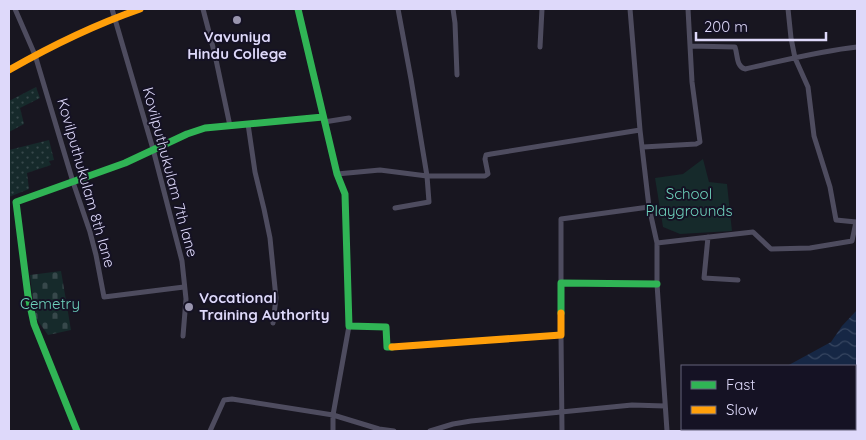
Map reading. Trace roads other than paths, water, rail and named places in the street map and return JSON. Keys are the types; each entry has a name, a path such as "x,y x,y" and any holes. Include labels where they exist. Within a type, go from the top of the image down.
{"street":[{"name":"Kovilputhukulam 8th lane","path":"15,9 35,55 92,240 104,297 184,287"},
{"name":"Kovilputhukulam 7th lane","path":"112,9 153,149 182,261 186,299 182,336"},
{"path":"9,70 35,55 115,17 140,9"},
{"path":"202,9 215,55 230,126"},
{"path":"298,9 323,120 337,174 345,194 349,326 333,415 333,431"},
{"path":"394,208 429,202 428,176 398,9"},
{"path":"453,9 457,75"},
{"path":"540,46 542,9"},
{"path":"630,9 640,130 649,207 657,243 657,284 667,431"},
{"path":"643,147 696,144 700,142 692,82 688,9"},
{"path":"657,243 753,232 771,249 810,248 852,241 857,222 836,220 830,187 814,136 808,87 795,58 788,9"},
{"path":"690,46 735,47 738,53 739,64 745,70 842,48 857,47"},
{"path":"77,431 34,324 28,296 16,202 125,163 187,134 205,128 349,118"},
{"path":"248,124 255,172 270,238 276,298 273,323"},
{"path":"337,174 380,170 428,176 485,176 488,174 486,155 640,130"},
{"path":"562,431 561,219 649,207"},
{"path":"708,237 704,278 738,280"},
{"path":"561,283 657,284"},
{"path":"349,326 386,327 387,347 561,335"},
{"path":"210,431 224,400 232,399 333,415 379,429 394,431"},
{"path":"430,431 471,421 632,405 666,406"}],"water":[{"path":"857,310 857,431 716,431 856,430 856,365 789,365 831,342 842,326"}],"place":[{"name":"Vavuniya Hindu College","path":"237,20"},
{"name":"Vocational Training Authority","path":"189,307"}],"park label":[{"name":"School Playgrounds","path":"689,202"},
{"name":"Cemetry","path":"50,304"}]}
